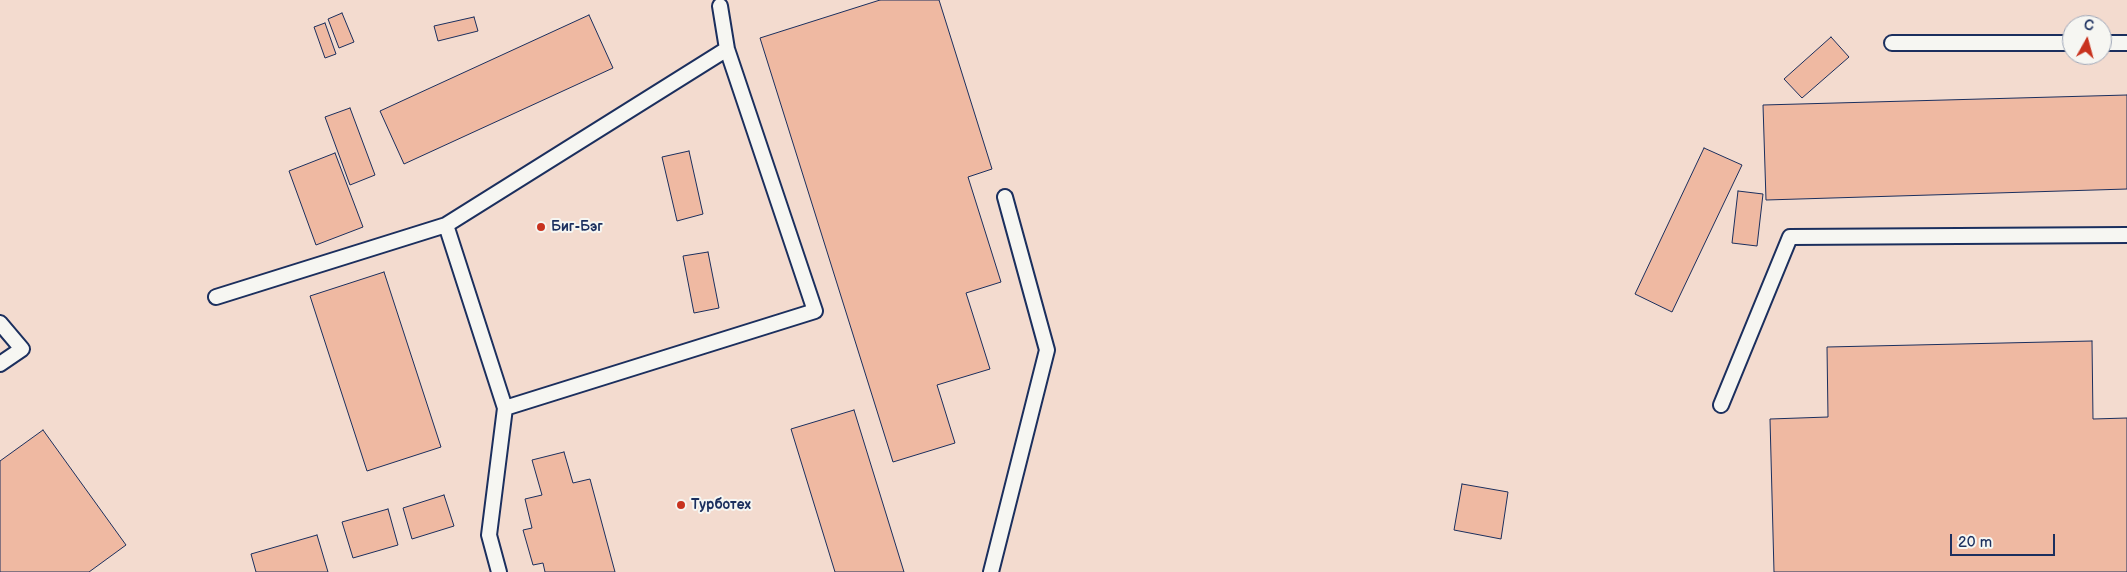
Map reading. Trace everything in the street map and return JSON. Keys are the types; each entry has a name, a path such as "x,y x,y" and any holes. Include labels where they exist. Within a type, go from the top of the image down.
{"lane":[{"path":"505,408 815,311 727,49 720,6"},
{"path":"1892,43 2062,43"},
{"path":"2112,43 2127,43"},
{"path":"216,297 446,225 727,49"},
{"path":"991,572 1047,350 1005,197"},
{"path":"446,225 505,408 489,535 499,572"},
{"path":"1721,405 1790,237 2127,235"},
{"path":"0,323 22,349 0,364"}],"shaded area":[{"path":"0,0 2127,0 2127,572 0,572"}],"building":[{"path":"880,0 939,0 992,169 968,177 1001,282 966,293 990,369 937,385 955,443 893,462 760,38"},
{"path":"342,13 354,42 339,48 328,19"},
{"path":"589,15 613,68 404,164 380,111"},
{"path":"474,17 478,31 438,41 434,26"},
{"path":"325,23 336,54 325,58 314,27"},
{"path":"1831,37 1849,57 1802,98 1784,79"},
{"path":"2127,95 2127,189 1766,200 1763,105"},
{"path":"350,108 375,175 350,185 325,117"},
{"path":"1704,148 1742,165 1672,312 1635,294"},
{"path":"689,151 703,214 677,221 662,157"},
{"path":"335,153 363,227 316,245 289,171"},
{"path":"1738,191 1763,194 1757,246 1732,243"},
{"path":"708,252 719,308 694,313 683,256"},
{"path":"384,272 441,447 367,471 310,296"},
{"path":"2092,341 2093,419 2127,418 2127,572 1774,572 1770,419 1828,417 1827,347"},
{"path":"854,410 904,572 835,572 791,429"},
{"path":"43,430 126,545 89,572 0,572 0,461"},
{"path":"564,452 573,483 590,479 615,572 545,572 543,563 533,565 523,530 532,528 525,499 542,495 532,460"},
{"path":"1462,484 1508,492 1501,539 1454,530"},
{"path":"444,495 454,526 412,539 403,508"},
{"path":"388,509 398,545 353,558 342,522"},
{"path":"317,535 328,572 256,572 251,554"}],"place":[{"name":"Биг-Бэг","path":"541,227"},
{"name":"Турботех","path":"681,505"}]}
